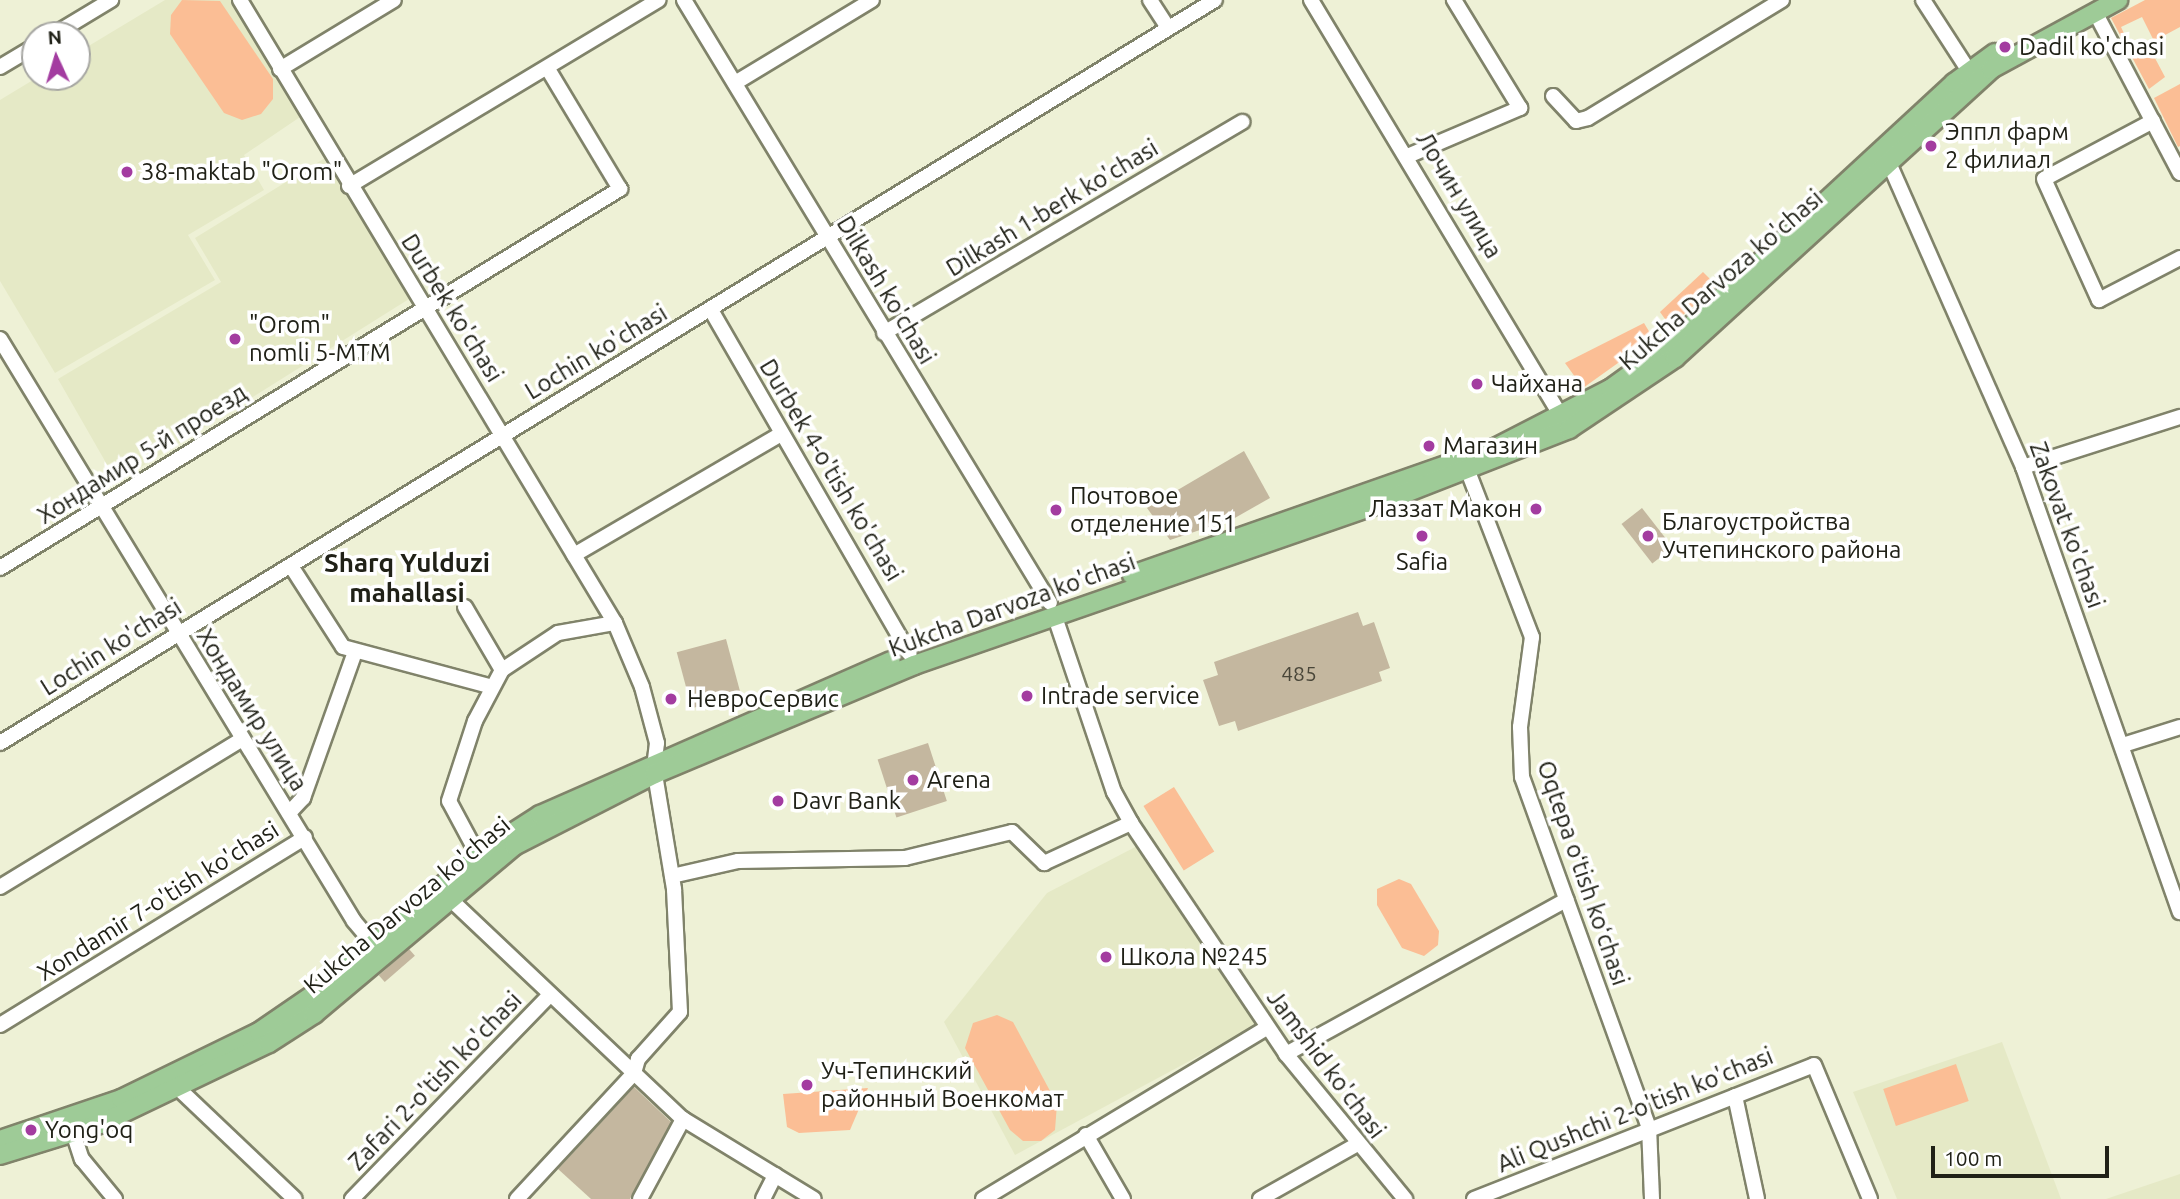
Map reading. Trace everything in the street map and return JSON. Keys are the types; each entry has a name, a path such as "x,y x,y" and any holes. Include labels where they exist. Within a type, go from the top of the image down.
{"main road":[{"name":"Kukcha Darvoza ko'chasi","path":"0,1155 71,1127 180,1090 296,1026 478,855 540,815 912,659 1465,466 1566,423 1667,348 1885,158 1973,76 2093,5 2118,0"},
{"name":"Kukcha Darvoza ko'chasi","path":"0,1140 71,1127 259,1032 378,951 524,839 655,767"}],"street":[{"path":"76,21 111,0"},
{"name":"Durbek ko'chasi","path":"240,0 349,186 504,435 615,623 642,687 657,743 655,767 672,876 681,1004 638,1059 634,1073 517,1199"},
{"path":"280,69 394,0"},
{"path":"349,186 549,71 658,0"},
{"name":"Dilkash ko'chasi","path":"684,0 1052,608"},
{"path":"735,83 872,0"},
{"path":"1150,0 1168,28"},
{"name":"Lochin ko'chasi","path":"0,743 1215,0"},
{"name":"Лочин улица","path":"1311,0 1410,155 1566,423"},
{"path":"1410,155 1520,108 1454,0"},
{"path":"1553,96 1576,121 1588,118 1782,0"},
{"path":"1923,0 1973,76"},
{"path":"2093,5 2180,173"},
{"path":"2,61 21,52"},
{"name":"Хондамир 5-й проезд","path":"0,568 620,189 549,71"},
{"path":"2153,121 2044,179 2099,300 2180,258"},
{"name":"Dilkash 1-berk ko'chasi","path":"884,333 1242,122"},
{"name":"Zakovat ko'chasi","path":"1885,158 2023,467 2180,912"},
{"name":"Durbek 4-o'tish ko'chasi","path":"711,310 912,659"},
{"name":"Хондамир улица","path":"0,339 243,739 378,951"},
{"path":"2023,467 2180,417"},
{"path":"574,555 782,434"},
{"name":"Oqtepa oʻtish koʻchasi","path":"1465,466 1532,638 1520,727 1522,777 1649,1127 1652,1199"},
{"path":"291,566 333,638 355,652 492,687"},
{"path":"466,607 502,670"},
{"name":"Jamshid ko'chasi","path":"1052,608 1114,792 1131,823 1267,1028 1356,1145 1405,1199"},
{"path":"478,855 449,801 492,687 502,670 558,633 615,623"},
{"name":"Xondamir 7-o'tish ko'chasi","path":"289,813 303,798 355,652"},
{"path":"2123,745 2180,727"},
{"path":"0,887 243,739"},
{"path":"672,876 738,861 905,858 1012,832 1044,863 1131,823"},
{"name":"Xondamir 7-o'tish ko'chasi","path":"0,1025 304,837"},
{"path":"449,898 683,1119 807,1197"},
{"path":"1286,1054 1566,900"},
{"name":"Zafari 2-o'tish ko'chasi","path":"352,1199 550,995"},
{"path":"983,1199 1267,1028"},
{"name":"Ali Qushchi 2-o'tish ko'chasi","path":"1474,1199 1649,1127 1814,1065 1870,1199"},
{"path":"180,1090 295,1199"},
{"path":"1735,1096 1757,1199"},
{"path":"640,1199 683,1119"},
{"path":"71,1127 82,1159 113,1198"},
{"path":"1086,1135 1123,1199"},
{"path":"1260,1199 1356,1145"},
{"path":"763,1199 775,1175"}],"shaded area":[{"name":"38-maktab \"Orom\"","path":"165,0 236,0 303,115 244,155 264,190 188,235 215,280 55,373 0,281 0,100 21,87 21,91 91,91 91,45"},
{"path":"182,0 220,1 273,79 273,99 261,114 242,120 224,113 170,34 171,15"},
{"path":"2145,0 2180,0 2180,27 2154,41 2142,17 2121,27 2132,50 2147,43 2165,77 2149,89 2111,18"},
{"path":"2180,84 2180,146 2178,147 2154,98"},
{"name":"\"Orom\" nomli 5-MTM","path":"325,158 409,299 117,482 58,379 221,282 195,238"},
{"path":"1703,272 1717,286 1670,326 1660,312"},
{"path":"1644,323 1653,338 1583,388 1565,363"},
{"path":"1174,787 1214,851 1184,871 1143,806"},
{"name":"Школа №245","path":"1141,844 1260,1023 1015,1155 944,1022 1047,893"},
{"path":"1399,879 1411,884 1439,931 1438,945 1424,956 1402,948 1377,905 1377,889"},
{"path":"997,1015 1013,1022 1057,1104 1055,1130 1041,1141 1023,1141 1010,1130 965,1048 973,1023"},
{"path":"2002,1042 2061,1199 1897,1199 1853,1092"},
{"path":"1956,1064 1969,1101 1896,1126 1883,1089"},
{"path":"868,1088 850,1130 799,1133 787,1127 783,1094"},
{"path":"2180,1174 2180,1199 2106,1199"}],"building":[{"path":"1244,451 1270,498 1233,519 1170,540 1147,508"},
{"name":"Благоустройства Учтепинского района","path":"1642,508 1673,547 1652,563 1622,524"},
{"path":"1358,612 1363,626 1374,622 1390,668 1379,672 1382,681 1238,731 1235,721 1219,726 1203,680 1218,675 1214,662"},
{"path":"726,639 741,695 692,708 677,652"},
{"name":"Arena","path":"928,743 947,801 896,817 878,759"},
{"path":"409,949 415,956 385,982 379,975"},
{"path":"634,1087 671,1122 630,1199 591,1199 558,1169"}],"place":[{"name":"Dadil ko'chasi","path":"2005,47"},
{"name":"Эппл фарм 2 филиал","path":"1931,146"},
{"name":"38-maktab \"Orom\"","path":"127,172"},
{"name":"\"Orom\" nomli 5-MTM","path":"235,339"},
{"name":"Чайхана","path":"1477,384"},
{"name":"Магазин","path":"1429,446"},
{"name":"Лаззат Макон","path":"1536,509"},
{"name":"Почтовое отделение 151","path":"1056,510"},
{"name":"Safia","path":"1422,536"},
{"name":"Благоустройства Учтепинского района","path":"1648,536"},
{"name":"Intrade service","path":"1027,696"},
{"name":"НевроСервис","path":"671,699"},
{"name":"Arena","path":"913,780"},
{"name":"Davr Bank","path":"778,801"},
{"name":"Школа №245","path":"1106,957"},
{"name":"Уч-Тепинский районный Военкомат","path":"807,1085"},
{"name":"Yong'oq","path":"31,1130"}],"district":[{"name":"Sharq Yulduzi mahallasi","path":"407,578"}]}
